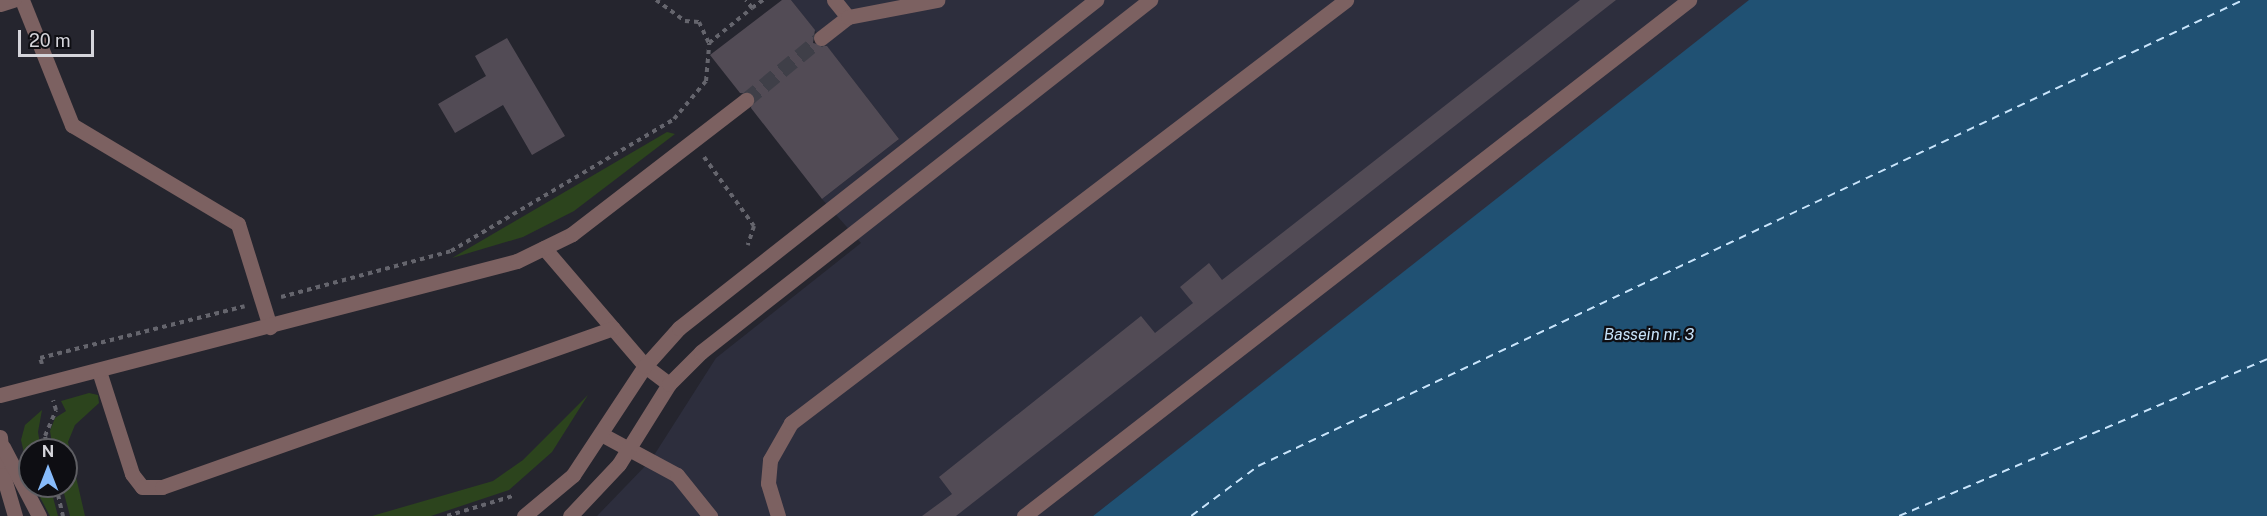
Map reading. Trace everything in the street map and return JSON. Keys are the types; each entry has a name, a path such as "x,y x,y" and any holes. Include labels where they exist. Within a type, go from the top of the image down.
{"street":[{"path":"0,4 13,0"},
{"path":"22,0 72,124 238,224 270,327"},
{"path":"834,0 848,17"},
{"path":"821,38 848,17 937,0"},
{"path":"524,516 573,475 645,366 679,328 1096,0"},
{"path":"570,516 629,448 669,384 702,352 1150,0"},
{"path":"778,516 768,483 770,460 791,423 1346,0"},
{"path":"1024,516 1689,0"},
{"path":"0,395 270,327 517,261 572,234 746,100"},
{"path":"544,248 645,366 669,384"},
{"path":"99,371 132,474 141,487 162,487 613,328"},
{"path":"601,434 677,475 710,516"},
{"path":"1,441 3,475 15,516"},
{"path":"1,441 39,516"}],"path":[{"path":"48,438 47,425 56,410 40,358 452,251 674,119 706,81 710,43 699,22 685,21 656,0"},
{"path":"746,0 752,8"},
{"path":"710,43 763,0"},
{"path":"59,498 63,516"}],"shaded area":[{"path":"791,0 1751,0 1093,516 597,516 651,460 716,358 861,243 822,199 899,139"}],"green space":[{"path":"667,132 675,134 574,211 523,237 452,258"},
{"path":"89,393 98,395 99,403 75,425 70,438 51,438 50,431 55,418 66,411 61,401"},
{"path":"588,395 552,452 509,490 431,516 372,516 493,481 523,460"},
{"path":"42,410 39,438 22,438 25,425"},
{"path":"78,486 85,516 70,516 65,498 78,498"},
{"path":"40,498 53,498 58,516 50,516"}],"water":[{"name":"Bassein nr. 3","path":"1749,0 2267,0 2267,516 1093,516"}],"building":[{"path":"782,0 791,0 815,30 813,43 827,46 899,139 822,199 751,108 753,94 740,93 710,55"},
{"path":"1580,0 1616,0 956,516 922,516 952,494 939,477 1141,316 1155,333 1193,303 1180,287 1209,263 1222,280"},
{"path":"507,38 565,136 532,155 503,105 455,133 438,104 486,76 475,56"}],"ferry route":[{"path":"1191,516 1258,466 2243,0"},
{"path":"1899,516 2267,359"}],"tunnel":[{"path":"746,100 821,38"}]}
